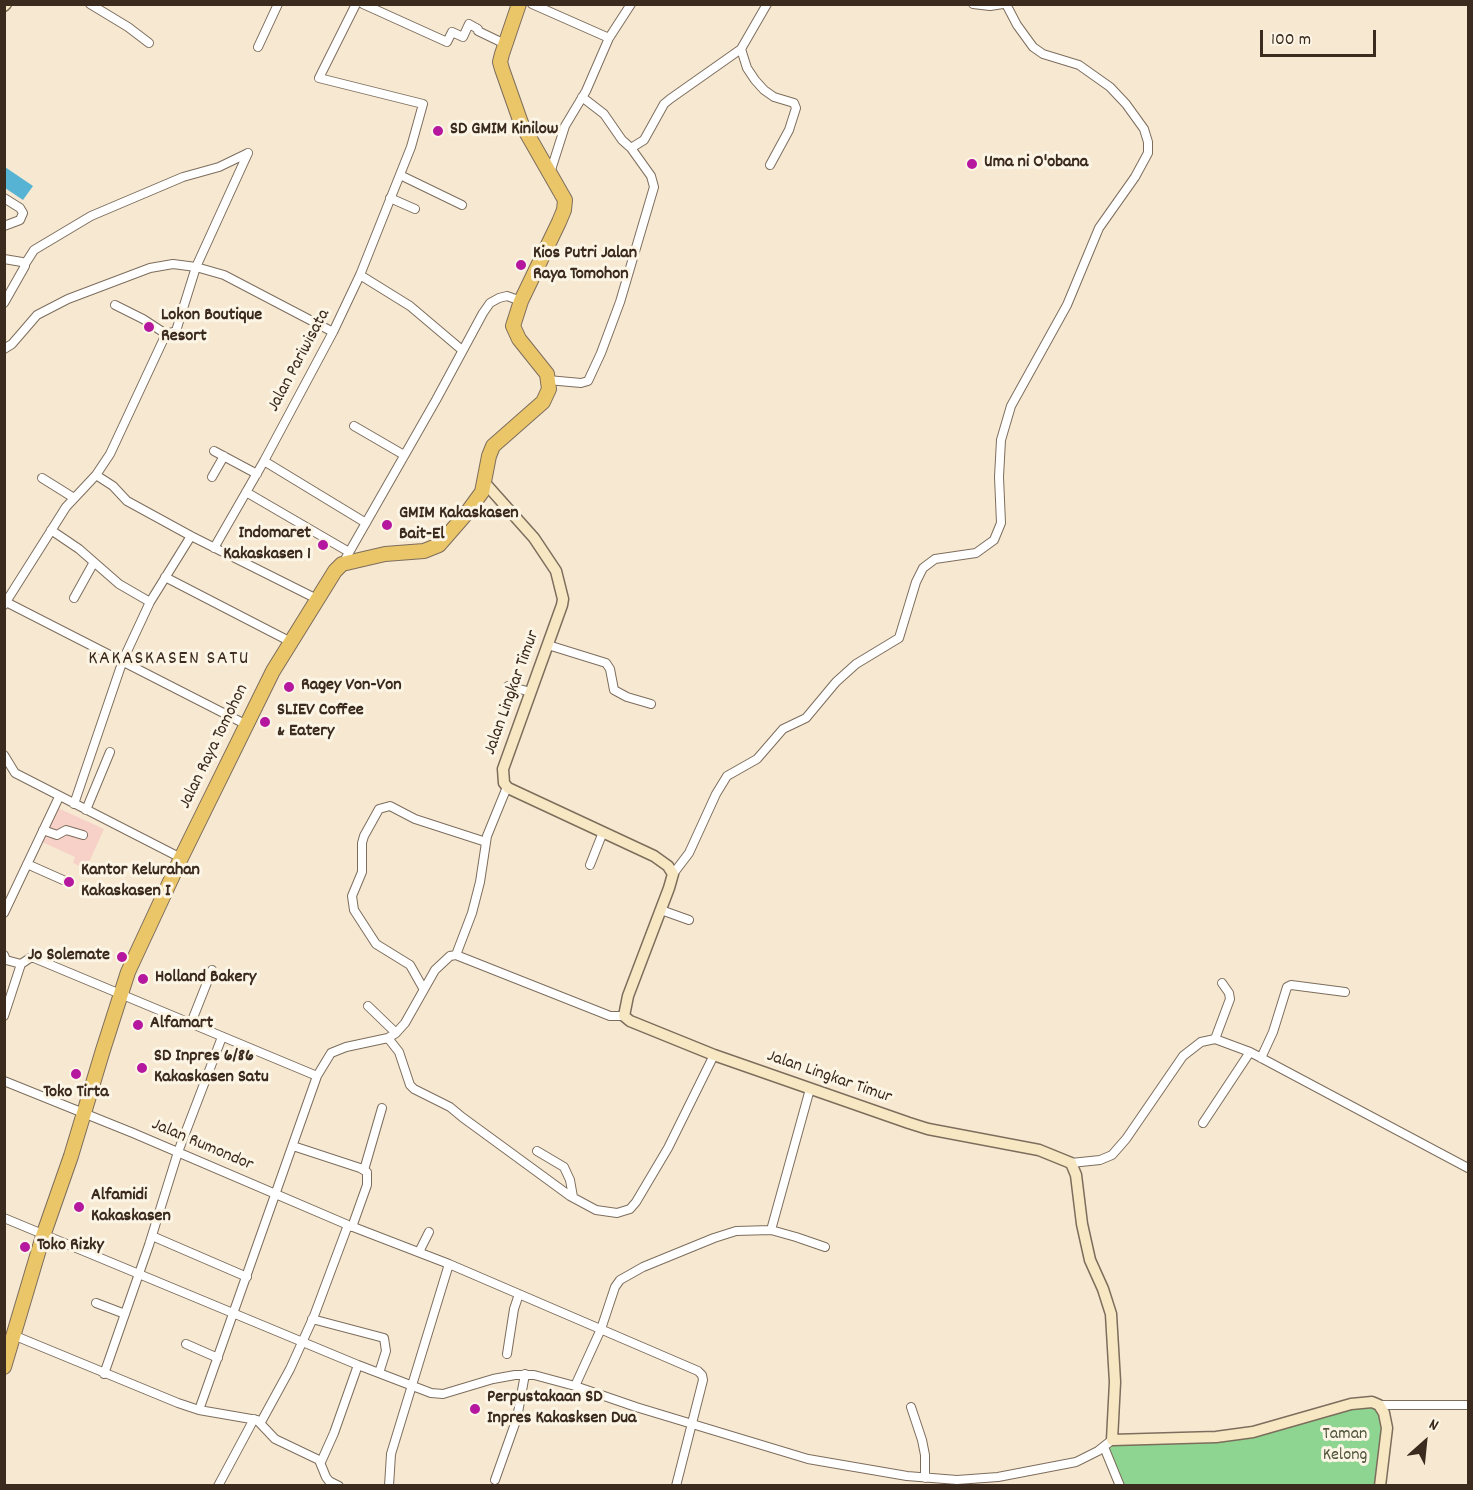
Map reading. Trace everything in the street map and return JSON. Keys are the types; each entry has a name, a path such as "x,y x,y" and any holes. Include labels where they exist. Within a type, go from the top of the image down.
{"highway":[{"path":"345,558 424,551 439,544 477,500 485,483 493,446 543,402 549,389 546,374 513,326 521,300 564,210 565,200 522,123 500,62 519,4"},
{"name":"Jalan Raya Tomohon","path":"4,1367 43,1236 136,952 245,724 291,642 345,558"}],"main road":[{"name":"Jalan Lingkar Timur","path":"485,483 534,538 556,571 563,599 503,769 504,783 507,787"},
{"path":"507,787 654,856 668,866 673,874 628,996 624,1016"},
{"name":"Jalan Lingkar Timur","path":"624,1016 630,1021 714,1055 928,1129 1039,1150 1071,1163"},
{"path":"1071,1163 1076,1176 1082,1224 1090,1260 1111,1314 1115,1382 1108,1443 1244,1434 1364,1402 1379,1405 1384,1413 1387,1428 1380,1485"}],"street":[{"path":"90,4 149,43"},
{"path":"258,47 278,4"},
{"name":"Jalan Pariwisata","path":"214,548 257,474 333,332 360,274 400,175 411,147 423,104 319,78 356,4"},
{"path":"363,4 447,42 452,32 462,37 469,24 505,44"},
{"path":"532,4 609,38"},
{"path":"550,173 565,126 582,97 609,38 631,4"},
{"path":"631,148 644,140 650,132 664,104 741,49 767,4"},
{"path":"673,874 689,852 727,776 756,759 783,729 806,718 836,682 856,664 899,638 916,582 923,568 935,559 976,553 994,540 1001,523 999,477 1001,440 1005,420 1024,379 1054,330 1099,228 1135,177 1148,153 1148,142 1144,129 1110,87 1079,65 1043,54 1034,47 1004,4 990,6 973,4"},
{"path":"741,49 747,68 754,80 769,93 794,103 796,108 789,130 770,165"},
{"path":"549,380 581,383 588,381 620,302 654,187 651,176 604,114 582,97"},
{"path":"4,303 34,250 91,216 183,177 219,167 248,153 196,267 176,331 166,334 114,446 96,475 74,498 51,530 5,604 123,660 245,724"},
{"path":"400,175 462,205"},
{"path":"4,198 20,208 23,213 20,220 4,226"},
{"path":"390,198 415,209"},
{"path":"4,260 25,264"},
{"path":"4,348 12,344 37,315 68,299 144,270 173,264 196,267 224,275 333,332"},
{"path":"360,274 410,306 462,350"},
{"path":"246,492 345,558 490,303 507,296 521,300"},
{"path":"115,306 143,319 166,334"},
{"path":"354,426 404,455"},
{"path":"214,451 257,474"},
{"path":"212,477 224,456"},
{"path":"264,461 366,523"},
{"path":"96,475 112,486 127,501 214,548 317,599"},
{"path":"42,478 74,498"},
{"path":"51,530 79,549 119,584 150,602"},
{"path":"74,804 123,660 150,602 191,536"},
{"path":"74,598 94,562"},
{"path":"165,577 291,642"},
{"path":"548,645 606,663 610,669 614,690 627,697 651,704"},
{"path":"508,686 531,692"},
{"path":"86,810 110,752"},
{"path":"4,755 15,773 181,858"},
{"path":"456,955 472,913 480,882 486,842 495,813 507,787"},
{"path":"4,914 59,797"},
{"path":"423,988 410,965 376,944 354,910 352,896 362,872 364,836 379,809 390,806 415,819 486,842"},
{"path":"43,830 57,835 66,830 83,836"},
{"path":"591,865 603,831"},
{"path":"27,864 63,880"},
{"path":"661,910 689,921"},
{"path":"199,1410 317,1076 331,1053 346,1047 388,1038 396,1033 405,1023 435,970 450,956 456,955 615,1017 624,1016"},
{"path":"5,958 21,964"},
{"path":"4,1016 21,964 34,958 317,1076"},
{"path":"191,1023 212,970"},
{"path":"1215,1039 1230,999 1222,983"},
{"path":"1261,1058 1274,1032 1287,987 1291,984 1345,992"},
{"path":"368,1006 396,1033"},
{"path":"104,1374 140,1273 178,1152 222,1037"},
{"path":"388,1038 399,1052 410,1085 414,1089 450,1107 573,1197 596,1210 617,1213 630,1209 668,1148 714,1055"},
{"path":"1071,1163 1100,1160 1112,1155 1126,1139 1183,1056 1201,1042 1215,1039 1250,1052 1468,1168"},
{"path":"1203,1123 1250,1052"},
{"name":"Jalan Rumondor","path":"4,1081 133,1133 350,1226 449,1264 702,1375 704,1380 692,1424"},
{"path":"771,1230 810,1089"},
{"path":"364,1170 382,1108"},
{"path":"218,1485 302,1342 367,1185 368,1175 364,1170 293,1146"},
{"path":"537,1151 564,1167 570,1180 573,1197"},
{"path":"4,1218 358,1365 431,1392 443,1394 493,1379 525,1374 575,1386 808,1459 925,1478 968,1480 998,1477 1076,1462 1108,1443 1120,1485"},
{"path":"575,1386 601,1329 615,1287 620,1280 632,1272 736,1230 771,1230 825,1247"},
{"path":"419,1252 429,1232"},
{"path":"152,1236 247,1277"},
{"path":"389,1485 391,1454 449,1264"},
{"path":"507,1354 514,1308 519,1294"},
{"path":"96,1303 125,1314"},
{"path":"312,1319 384,1338 386,1351 379,1373"},
{"path":"13,1335 104,1374 199,1410 257,1420 275,1439 314,1456 321,1462 329,1481 339,1485"},
{"path":"186,1344 218,1358"},
{"path":"321,1462 334,1433 358,1365"},
{"path":"495,1480 517,1418 525,1374"},
{"path":"1379,1405 1468,1405"},
{"path":"911,1407 925,1455 925,1478"},
{"path":"676,1485 692,1424"}],"shaded area":[{"path":"58,808 104,829 86,869 73,863 75,857 42,842"}],"green space":[{"name":"Taman Kelong","path":"1372,1402 1387,1428 1380,1485 1122,1485 1110,1464 1098,1451 1113,1440 1216,1437"}],"water":[{"path":"5,167 33,186 23,200 5,188"}],"place":[{"name":"SD GMIM Kinilow","path":"438,131"},
{"name":"Uma ni O'obana","path":"972,164"},
{"name":"Kios Putri Jalan Raya Tomohon","path":"521,265"},
{"name":"Lokon Boutique Resort","path":"149,327"},
{"name":"GMIM Kakaskasen Bait-El","path":"387,525"},
{"name":"Indomaret Kakaskasen 1","path":"323,545"},
{"name":"Ragey Von-Von","path":"289,687"},
{"name":"SLIEV Coffee & Eatery","path":"265,722"},
{"name":"Kantor Kelurahan Kakaskasen I","path":"69,882"},
{"name":"Jo Solemate","path":"122,957"},
{"name":"Holland Bakery","path":"143,979"},
{"name":"Alfamart","path":"138,1025"},
{"name":"SD Inpres 6/86 Kakaskasen Satu","path":"142,1068"},
{"name":"Toko Tirta","path":"76,1074"},
{"name":"Alfamidi Kakaskasen","path":"79,1207"},
{"name":"Toko Rizky","path":"25,1247"},
{"name":"Perpustakaan SD Inpres Kakasksen Dua","path":"475,1409"}],"district":[{"name":"KAKASKASEN SATU","path":"169,660"}]}
